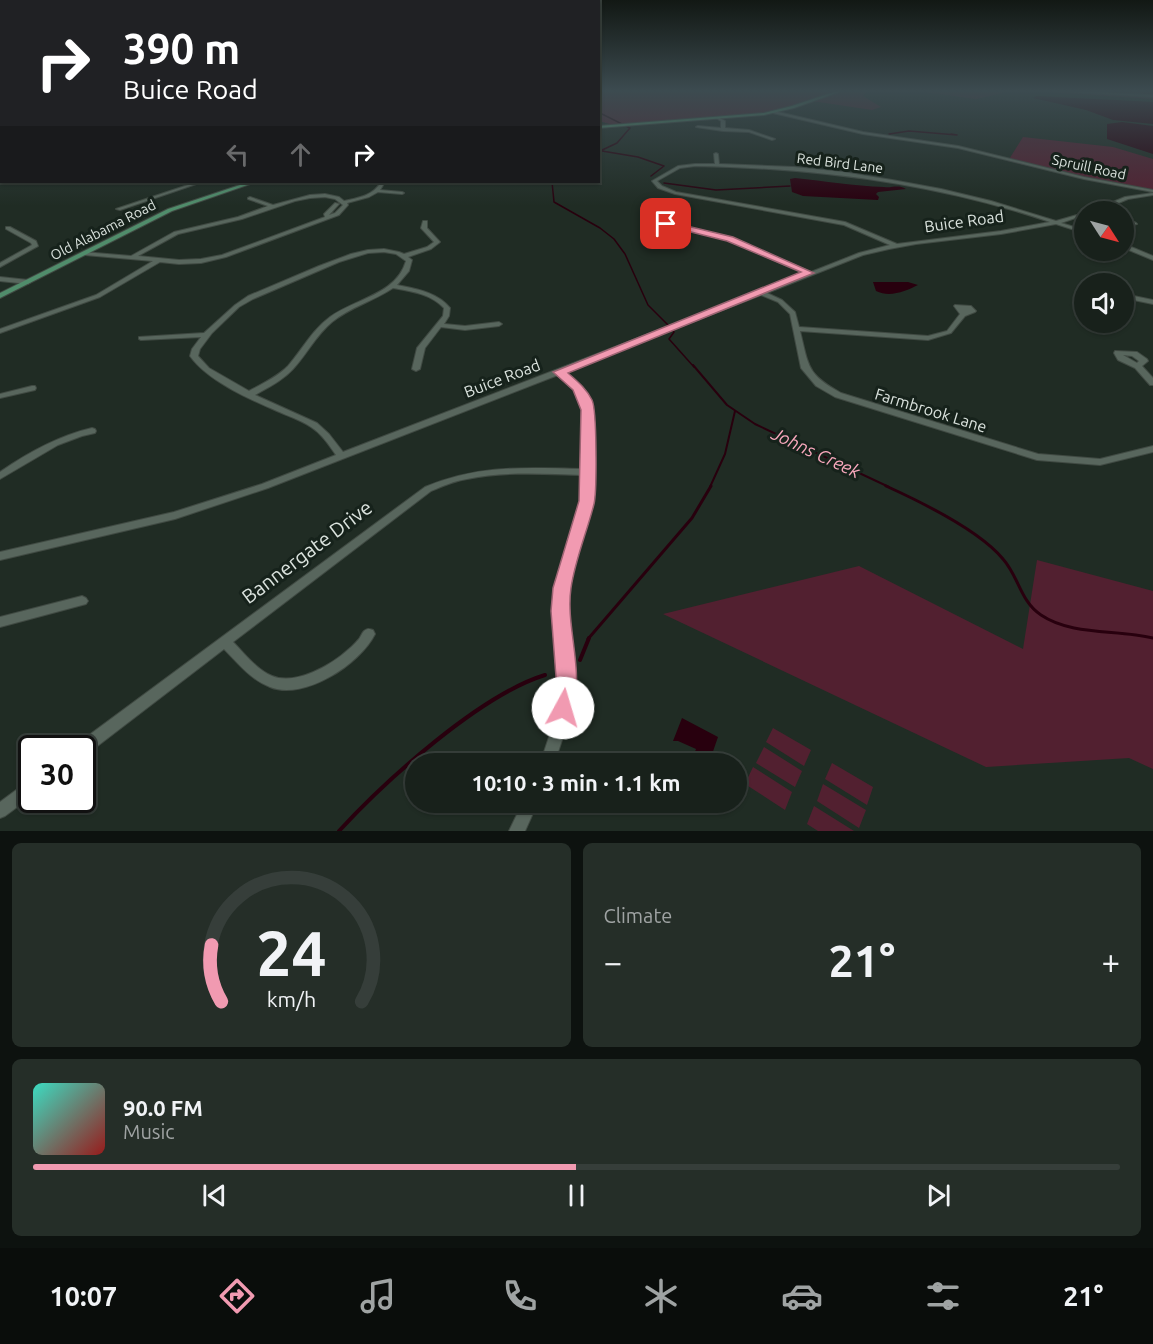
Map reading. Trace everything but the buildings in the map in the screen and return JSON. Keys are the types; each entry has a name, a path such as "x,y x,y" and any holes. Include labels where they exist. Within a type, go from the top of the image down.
{"main road":[{"name":"Old Alabama Road","path":"0,296 170,210 250,183"}],"street":[{"path":"712,129 764,136"},
{"name":"Spruill Road","path":"846,129 951,145 1084,178 1153,192"},
{"path":"716,154 717,165"},
{"name":"Red Bird Lane","path":"895,246 845,224 675,193 654,183 660,176 681,166 717,165 810,170 878,178 978,198 1074,228"},
{"path":"118,209 197,183"},
{"path":"377,191 382,183"},
{"path":"333,197 329,202 337,204 377,191 402,193"},
{"path":"1119,201 1153,192"},
{"path":"131,258 173,235 240,218 299,198 333,197 345,202"},
{"path":"250,198 272,206"},
{"path":"82,254 194,262 219,257 329,217 342,211 345,202"},
{"path":"329,217 326,215 337,204"},
{"path":"651,208 649,214 662,222 730,239 809,273"},
{"path":"198,217 204,226"},
{"name":"Buice Road","path":"0,556 175,515 265,486 861,254 895,246 1058,222 1074,217"},
{"path":"341,456 327,436 314,424 250,394 196,361 196,349 207,335 248,298 343,258 380,251 405,256 429,248 437,242 424,228 425,222"},
{"path":"0,265 35,246 34,242 8,228"},
{"path":"1134,250 1153,258"},
{"path":"250,394 286,371 319,330 333,318 392,286 408,266 409,260 405,256"},
{"path":"0,331 98,296 159,260"},
{"path":"0,279 28,282"},
{"path":"0,284 20,286"},
{"path":"392,286 415,291 443,303 447,313 421,348 416,369"},
{"name":"Farmbrook Lane","path":"760,292 789,308 796,317 809,373 826,388 852,401 1016,452 1060,461 1100,462 1153,449"},
{"path":"1134,298 1153,302"},
{"path":"798,329 928,338 952,331 964,314"},
{"path":"438,326 465,328 499,324"},
{"path":"141,338 207,335"},
{"path":"1138,366 1153,383"},
{"path":"551,753 560,724 566,677 561,611 562,588 586,501 588,472 586,402 578,388 559,372"},
{"path":"0,396 32,388"},
{"path":"0,476 46,447 72,436 92,431"},
{"name":"Bannergate Drive","path":"96,737 416,496 441,482 484,472 588,472"},
{"path":"0,622 82,601"},
{"path":"224,641 266,679 289,684 311,679 352,656 363,646 369,634"},
{"path":"0,811 18,798"},
{"path":"517,831 526,813"}],"shaded area":[{"path":"1107,129 1153,129 1153,154 1107,139"},
{"path":"1023,137 1113,147 1153,159 1153,191 1080,178 1008,161"},
{"path":"790,179 861,186 898,186 906,189 878,192 876,194 879,197 878,200 803,196 792,192"},
{"path":"873,282 908,282 918,285 887,294 876,291"},
{"path":"1037,560 1153,591 1153,769 1129,758 986,767 663,614 859,566 1023,649"},
{"path":"682,718 718,737 712,753 695,753 696,749 673,741"},
{"path":"773,728 811,750 804,766 766,742"},
{"path":"764,747 802,771 795,787 756,763"},
{"path":"832,763 873,787 867,805 825,779"},
{"path":"753,767 792,792 785,810 747,785"},
{"path":"823,784 866,810 859,828 817,801"},
{"path":"814,806 854,831 818,831 807,824"}],"waterway":[{"name":"Johns Creek","path":"600,151 617,143 629,129"},
{"path":"889,134 909,131 957,135 951,134"},
{"path":"602,151 638,157 664,166 651,176"},
{"name":"Johns Creek","path":"552,183 554,202 600,228 614,239 625,254 648,305 674,332 669,339 694,367"},
{"path":"664,183 716,190 790,186"},
{"name":"Johns Creek","path":"693,365 727,405 755,424 889,487"},
{"path":"710,487 725,454 735,411"},
{"path":"588,639 692,518 711,486"},
{"name":"Johns Creek","path":"886,486 948,518 993,548 1013,573 1028,603 1053,622 1081,629 1153,638"},
{"path":"580,660 589,638"},
{"path":"339,831 382,788 435,741 492,701 519,685 545,675"}],"route":[{"path":"563,708 566,677 561,611 562,588 588,491 586,402 578,388 559,372 809,273 730,239 666,224"}]}
